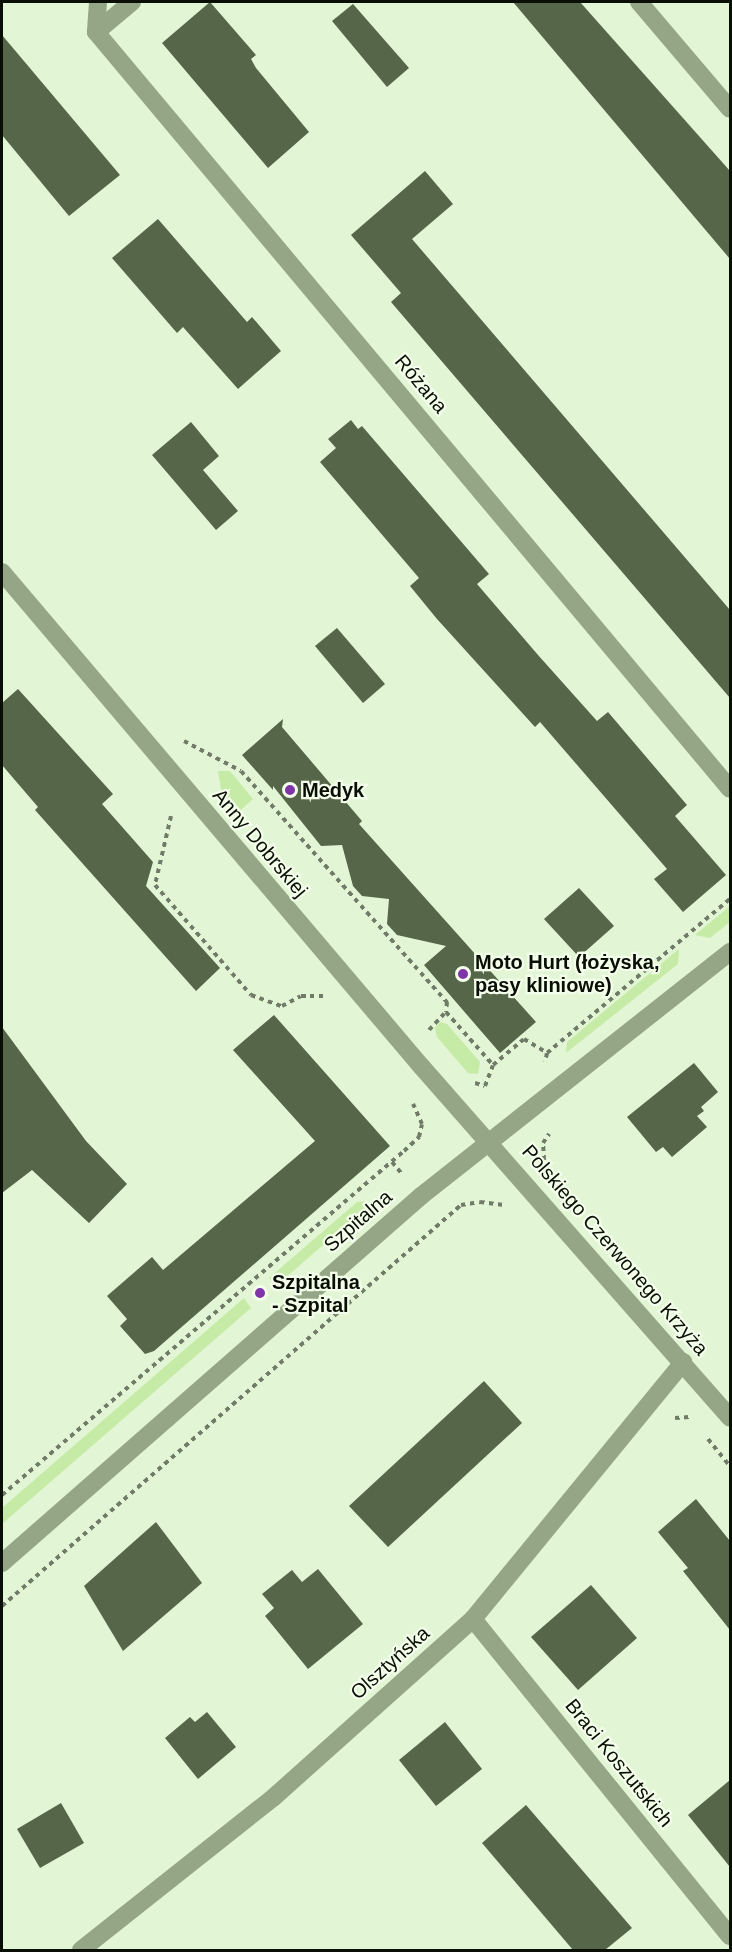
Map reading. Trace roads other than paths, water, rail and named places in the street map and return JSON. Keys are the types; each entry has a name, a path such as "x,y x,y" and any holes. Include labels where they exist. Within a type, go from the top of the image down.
{"street":[{"path":"96,32 98,2"},
{"path":"96,32 132,2"},
{"path":"639,2 730,109"},
{"name":"Różana","path":"96,32 730,789"},
{"name":"Anny Dobrskiej","path":"2,572 421,1066 489,1140"},
{"name":"Szpitalna","path":"2,1563 489,1140 730,952"},
{"name":"Polskiego Czerwonego Krzyża","path":"489,1140 730,1418"},
{"name":"Olsztyńska","path":"81,1950 274,1797 473,1619 683,1362"},
{"name":"Braci Koszutskich","path":"473,1619 730,1936"}],"place":[{"name":"Medyk","path":"290,790"},
{"name":"Moto Hurt (łożyska, pasy kliniowe)","path":"463,974"},
{"name":"Szpitalna - Szpital","path":"260,1293"}]}
